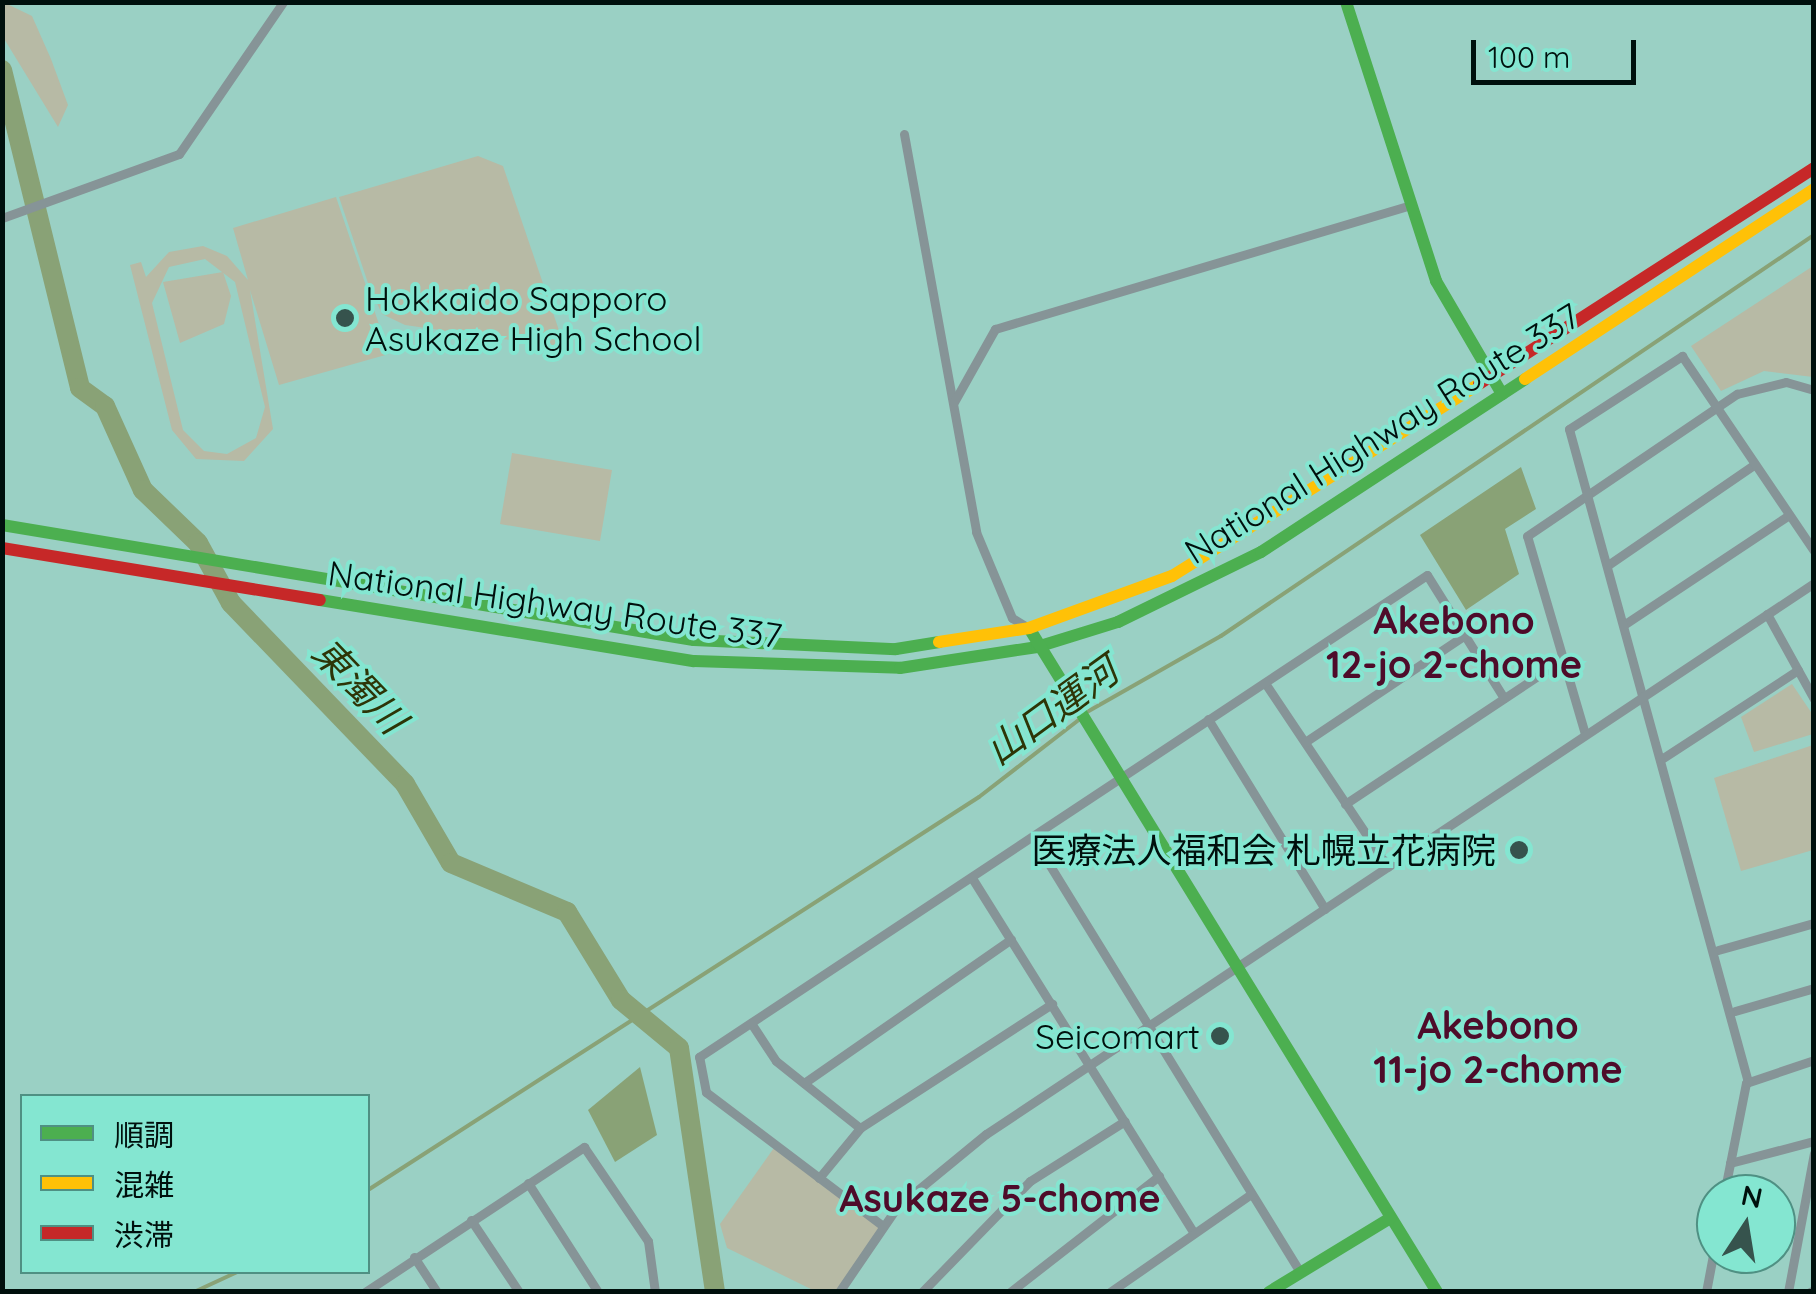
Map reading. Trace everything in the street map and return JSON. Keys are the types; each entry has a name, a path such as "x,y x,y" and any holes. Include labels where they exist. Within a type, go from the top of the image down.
{"main road":[{"path":"1346,2 1436,280 1502,394"},
{"name":"National Highway Route 337","path":"2,525 245,566 802,649 896,649 1029,628 1172,576 1492,380 1814,168"},
{"name":"National Highway Route 337","path":"2,548 234,587 800,670 900,668 1037,647 1118,622 1260,552 1814,189"},
{"path":"1029,628 1069,700 1437,1292"},
{"path":"1269,1292 1390,1218"}],"street":[{"path":"2,218 179,154 283,2"},
{"path":"904,134 976,532 1012,618 1029,628"},
{"path":"954,402 996,329 1410,205"},
{"path":"1728,1174 1748,1082 1735,1011 1569,429 1682,356 1814,551"},
{"path":"1585,734 1527,536 1752,386 1814,390"},
{"path":"1608,566 1755,464"},
{"path":"1625,624 1789,515"},
{"path":"883,1226 706,1092 699,1057 1427,575 1504,698"},
{"path":"839,1292 883,1226 928,1176 1814,583"},
{"path":"1767,614 1814,699"},
{"path":"1304,742 1465,635"},
{"path":"1345,804 1563,658"},
{"path":"1663,758 1798,670"},
{"path":"1265,683 1388,867"},
{"path":"1208,719 1326,909"},
{"path":"1033,838 1300,1272"},
{"path":"972,878 1194,1232"},
{"path":"1718,950 1814,922"},
{"path":"804,1083 1011,940"},
{"path":"1735,1011 1814,988"},
{"path":"819,1178 860,1128 1052,1004"},
{"path":"750,1023 804,1083 860,1128"},
{"path":"1748,1082 1814,1060"},
{"path":"922,1292 1030,1180 1125,1121"},
{"path":"1730,1163 1814,1141"},
{"path":"365,1292 584,1146 648,1240 651,1291"},
{"path":"1788,1292 1814,1154"},
{"path":"1010,1292 1158,1176"},
{"path":"528,1183 598,1292"},
{"path":"1110,1292 1251,1194"},
{"path":"1802,1215 1814,1212"},
{"path":"471,1220 519,1292"},
{"path":"414,1257 437,1292"}],"shaded area":[{"path":"3,2 32,16 51,59 68,105 58,127 3,37"},
{"path":"478,156 503,166 565,348 405,325 382,314 369,286 339,197"},
{"path":"336,197 389,354 279,385 250,290 273,429 244,461 196,459 172,430 130,265 141,262 146,277 169,252 203,246 227,256 248,280 233,228","holes":["205,259 235,282 265,407 256,438 227,454 204,451 183,430 152,303 169,267"]},
{"path":"1813,266 1813,377 1764,371 1721,391 1691,346"},
{"path":"223,272 231,296 224,324 180,343 163,282"},
{"path":"512,453 612,470 600,541 500,524"},
{"path":"1521,467 1536,509 1505,529 1519,574 1466,610 1420,535"},
{"path":"1792,684 1813,715 1813,734 1754,752 1741,717"},
{"path":"1813,745 1813,850 1741,871 1714,778"},
{"path":"640,1067 657,1135 615,1162 588,1110"},
{"path":"776,1145 883,1226 839,1291 817,1292 727,1248 720,1224"}],"waterway":[{"name":"東濁川","path":"2,70 80,388 105,406 143,490 198,543 231,603 405,784 451,863 567,912 621,1000 679,1048 715,1292"},
{"name":"山口運河","path":"1087,712 1221,636 1814,235"},
{"name":"山口運河","path":"370,1189 979,797 1080,719"},
{"name":"山口運河","path":"194,1292 233,1274"}],"traffic: fast":[{"path":"1346,2 1436,281 1502,394"},
{"path":"320,600 694,661 900,668 1037,647 1118,622 1261,552 1525,379"},
{"path":"2,525 694,640 896,649 939,642"},
{"path":"1029,628 1437,1292"},
{"path":"1269,1292 1390,1218"}],"traffic: slow":[{"path":"1525,379 1814,189"},
{"path":"939,642 1029,628 1172,576 1479,384"}],"traffic: jam":[{"path":"1479,384 1814,168"},
{"path":"2,548 320,600"}],"place":[{"name":"Hokkaido Sapporo Asukaze High School","path":"345,318"},
{"name":"医療法人福和会 札幌立花病院","path":"1519,850"},
{"name":"Seicomart","path":"1220,1036"}],"district":[{"name":"Akebono 12-jo 2-chome","path":"1454,643"},
{"name":"Akebono 11-jo 2-chome","path":"1498,1048"},
{"name":"Asukaze 5-chome","path":"1000,1199"}]}
